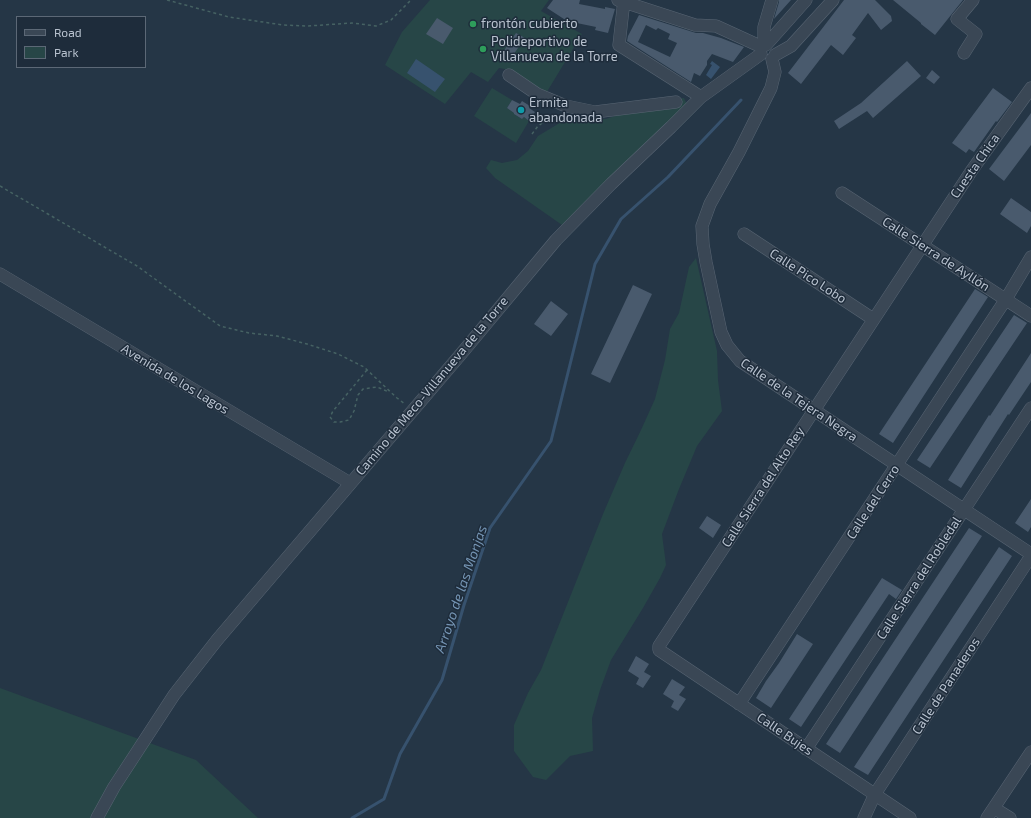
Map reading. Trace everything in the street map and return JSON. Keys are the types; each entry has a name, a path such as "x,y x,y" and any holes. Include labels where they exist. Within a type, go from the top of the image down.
{"street":[{"path":"701,97 619,45 622,0 695,25 716,26 763,48"},
{"path":"772,0 764,27 763,58 765,60 770,60 791,46 833,0"},
{"name":"Camino de Meco-Villanueva de la Torre","path":"97,818 114,787 174,695 217,640 461,354 556,240 701,97 763,48 806,0"},
{"path":"964,54 976,34 957,19 973,0"},
{"name":"Calle de la Tejera Negra","path":"774,57 775,72 771,88 739,152 710,204 702,226 703,244 721,332 727,345 740,361 1031,555"},
{"path":"509,75 537,94 566,106 595,112 673,101 689,109"},
{"name":"Cuesta Chica","path":"922,245 972,170 1031,88"},
{"name":"Calle Sierra de Ayllón","path":"842,193 1031,316"},
{"name":"Calle Pico Lobo","path":"744,234 873,319"},
{"name":"Calle Sierra del Alto Rey","path":"659,650 659,646 665,635 922,245"},
{"name":"Calle del Cerro","path":"740,704 1006,299 1031,257"},
{"name":"Avenida de los Lagos","path":"0,274 350,483"},
{"name":"Calle Sierra del Robledal","path":"806,749 1031,408"},
{"name":"Calle de Panaderos","path":"864,818 875,794 1031,555"},
{"name":"Calle Bujes","path":"659,650 910,818"},
{"path":"987,818 1031,752"},
{"path":"994,808 1010,818"}],"path":[{"path":"167,0 229,17 283,25 308,26 352,24 376,26 391,20 411,0"},
{"path":"532,134 544,121 561,114"},
{"path":"0,186 137,266 220,326 248,333 277,336 338,354 364,367 413,410"},
{"path":"367,370 333,411 330,417 334,422 349,420 354,411 358,395 362,389 377,387 392,393"}],"green space":[{"name":"Polideportivo de Villanueva de la Torre","path":"430,0 549,0 541,11 582,34 545,95 505,69 499,68 488,82 471,72 445,104 385,65 402,32"},
{"path":"492,88 512,100 507,108 522,119 524,117 529,121 516,143 474,116"},
{"path":"684,98 689,109 562,225 495,178 486,168 491,160 502,163 517,160 528,151 538,136 563,121 606,119 657,102"},
{"path":"696,258 717,351 718,380 722,411 697,446 662,534 666,565 643,608 611,660 592,718 593,751 570,756 546,780 533,777 514,751 514,725 528,693 541,670 603,514 655,399 665,360 670,329 679,313 689,267"},
{"path":"0,688 196,760 258,818 0,818"}],"water":[{"path":"416,59 445,79 435,92 407,73"},
{"path":"712,61 720,67 711,79 706,75 712,65 710,64"}],"building":[{"path":"553,0 580,0 579,4 605,9 605,7 615,9 608,33 595,30 596,27 567,21 547,8"},
{"path":"779,0 791,0 774,19 779,2"},
{"path":"844,0 875,0 891,16 892,21 881,30 868,13 852,35 856,38 843,55 831,45 801,84 788,73"},
{"path":"893,0 963,0 935,35"},
{"path":"639,15 696,33 703,33 721,38 744,47 733,62 712,54 700,76 694,73 691,82 627,41","holes":["646,25 656,30 658,28 670,34 668,39 677,43 670,57 638,42"]},
{"path":"437,18 453,28 443,44 426,34"},
{"path":"516,33 525,38 511,58 503,52"},
{"path":"907,61 921,76 873,118 867,111 839,129 834,121 861,103"},
{"path":"932,70 940,77 934,84 926,78"},
{"path":"993,88 1012,102 997,122 996,121 974,152 969,149 966,153 952,143"},
{"name":"Ermita abandonada","path":"512,100 520,104 522,101 530,106 529,108 535,112 529,121 524,117 522,119 507,108"},
{"path":"1031,113 1031,145 1004,181 989,169"},
{"path":"1011,198 1031,212 1031,226 1027,233 1000,214"},
{"path":"633,285 652,294 610,383 591,374"},
{"path":"975,289 988,297 893,443 879,434"},
{"path":"551,301 568,314 551,336 534,324"},
{"path":"1014,315 1027,323 930,468 917,460"},
{"path":"1031,353 1031,382 1009,415 1008,414 961,488 948,480 989,415 990,416"},
{"path":"1031,499 1031,527 1028,532 1015,523"},
{"path":"707,516 721,525 713,538 699,528"},
{"path":"969,528 982,536 840,753 826,744"},
{"path":"999,547 1012,556 868,775 854,767"},
{"path":"882,578 902,590 896,599 889,594 801,727 789,719"},
{"path":"797,634 813,644 771,708 756,698"},
{"path":"636,656 649,664 644,672 651,676 643,688 636,684 639,678 628,671"},
{"path":"672,679 685,687 679,695 686,699 678,711 671,707 674,701 663,694"}],"waterway":[{"name":"Arroyo de las Monjas","path":"352,818 384,799 400,754 442,680 464,605 490,528 551,441 595,264 621,219 668,177 741,100"}],"place":[{"name":"frontón cubierto","path":"473,24"},
{"name":"Polideportivo de Villanueva de la Torre","path":"483,49"},
{"name":"Ermita abandonada","path":"521,110"}]}
